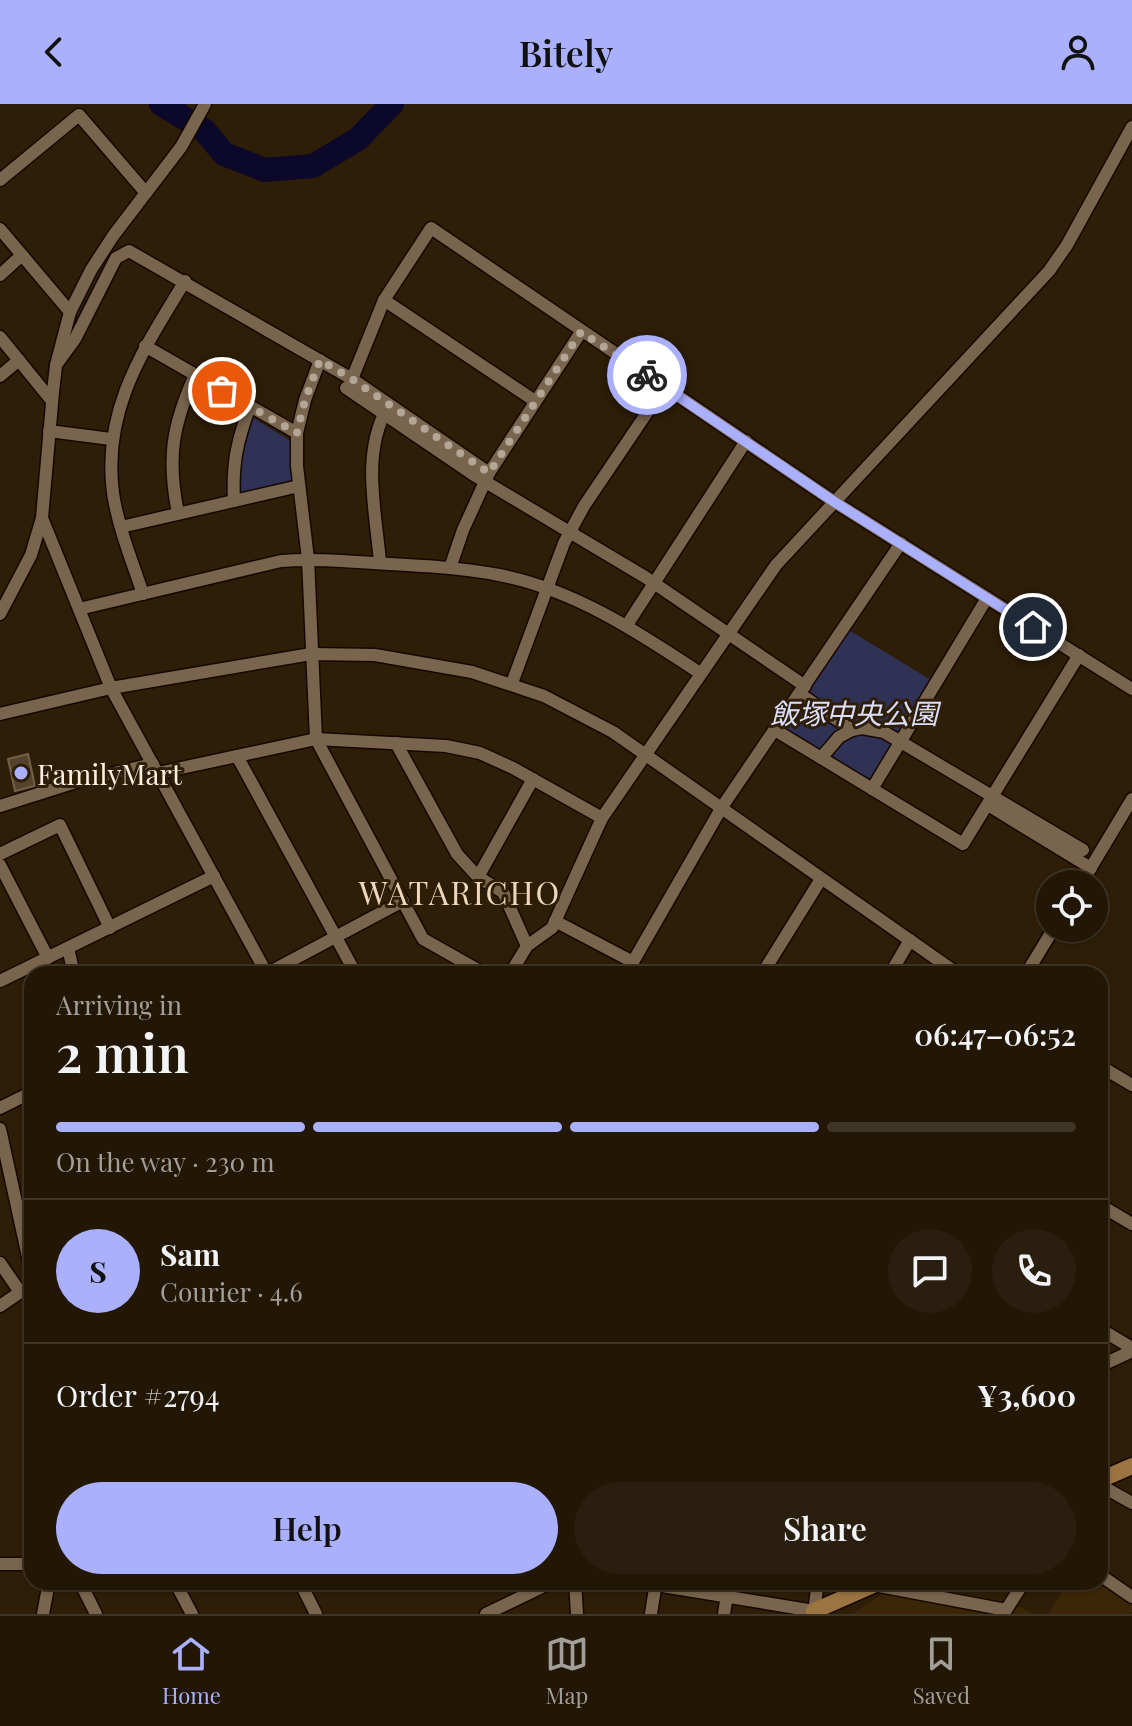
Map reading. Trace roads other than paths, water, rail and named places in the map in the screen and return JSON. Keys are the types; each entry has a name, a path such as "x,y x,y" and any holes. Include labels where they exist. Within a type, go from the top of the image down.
{"main road":[{"path":"1108,1478 1132,1466"},
{"path":"814,1612 864,1590"}],"street":[{"path":"0,614 31,555 42,518 56,365 70,312 91,270 181,147 205,104"},
{"path":"0,180 79,115 146,193"},
{"path":"515,966 527,946 552,928 602,818 776,565 1049,271 1067,245 1132,127"},
{"path":"349,384 384,300 431,228 833,501 1132,689"},
{"path":"0,229 70,312"},
{"path":"56,365 75,339 116,258 123,252 136,253 320,360 349,384 569,533 653,582 728,633 852,730"},
{"path":"0,275 22,255"},
{"path":"143,594 113,493 111,439 126,385 145,346 185,281"},
{"path":"384,300 535,401"},
{"path":"450,568 463,530 487,478 581,332"},
{"path":"0,337 52,401"},
{"path":"145,346 297,433"},
{"path":"0,376 19,360"},
{"path":"320,360 297,433 299,486 308,559 316,739 423,939 471,966"},
{"path":"178,513 171,478 173,444 180,408 195,375"},
{"path":"512,683 569,533 665,386"},
{"path":"234,501 232,467 250,406"},
{"path":"380,563 370,470 377,432 386,409"},
{"path":"49,431 111,439"},
{"path":"627,625 746,441"},
{"path":"121,527 299,486"},
{"path":"42,518 111,688 263,966"},
{"path":"631,966 722,807 901,543"},
{"path":"79,609 281,561 308,559 450,568 501,575 546,588 627,625 700,673"},
{"path":"872,789 987,598"},
{"path":"0,714 111,688 311,654 375,655 429,663 512,683 579,713 645,753 947,966"},
{"path":"775,730 963,844 1079,655"},
{"path":"821,758 839,737 852,730 873,729 900,742 1091,868 1132,799"},
{"path":"0,806 79,781 237,756 316,739 446,746 480,753 602,818"},
{"path":"396,743 457,854 478,877 503,892 527,946"},
{"path":"237,756 351,966"},
{"path":"478,877 533,779"},
{"path":"990,801 1083,850"},
{"path":"0,854 60,825 110,928"},
{"path":"0,865 48,958"},
{"path":"31,966 214,876"},
{"path":"767,966 821,879"},
{"path":"282,966 403,901"},
{"path":"555,921 633,962"},
{"path":"895,966 910,940"},
{"path":"1031,966 1045,942"},
{"path":"68,948 72,966"},
{"path":"0,981 24,970"},
{"path":"1108,1071 1132,1085"},
{"path":"0,1108 24,1096"},
{"path":"0,1129 24,1238"},
{"path":"1108,1210 1132,1224"},
{"path":"0,1263 20,1292"},
{"path":"0,1306 24,1289"},
{"path":"1108,1334 1132,1350"},
{"path":"1108,1362 1132,1350"},
{"path":"1108,1487 1132,1503"},
{"path":"0,1564 24,1564"},
{"path":"1108,1580 1132,1597"},
{"path":"43,1614 48,1590"},
{"path":"84,1590 96,1614"},
{"path":"179,1590 192,1614"},
{"path":"304,1590 316,1614"},
{"path":"486,1614 536,1590"},
{"path":"576,1590 577,1614"},
{"path":"651,1614 655,1590"},
{"path":"724,1614 728,1590"},
{"path":"735,1590 814,1612 817,1590"},
{"path":"902,1590 989,1611 1006,1610 1019,1590"}],"waterway":[{"path":"161,104 204,130 224,154 265,170 313,166 358,139 392,104"}],"place":[{"name":"FamilyMart","path":"21,773"}],"district":[{"name":"WATARICHO","path":"460,891"}],"park label":[{"name":"飯塚中央公園","path":"854,712"}]}
